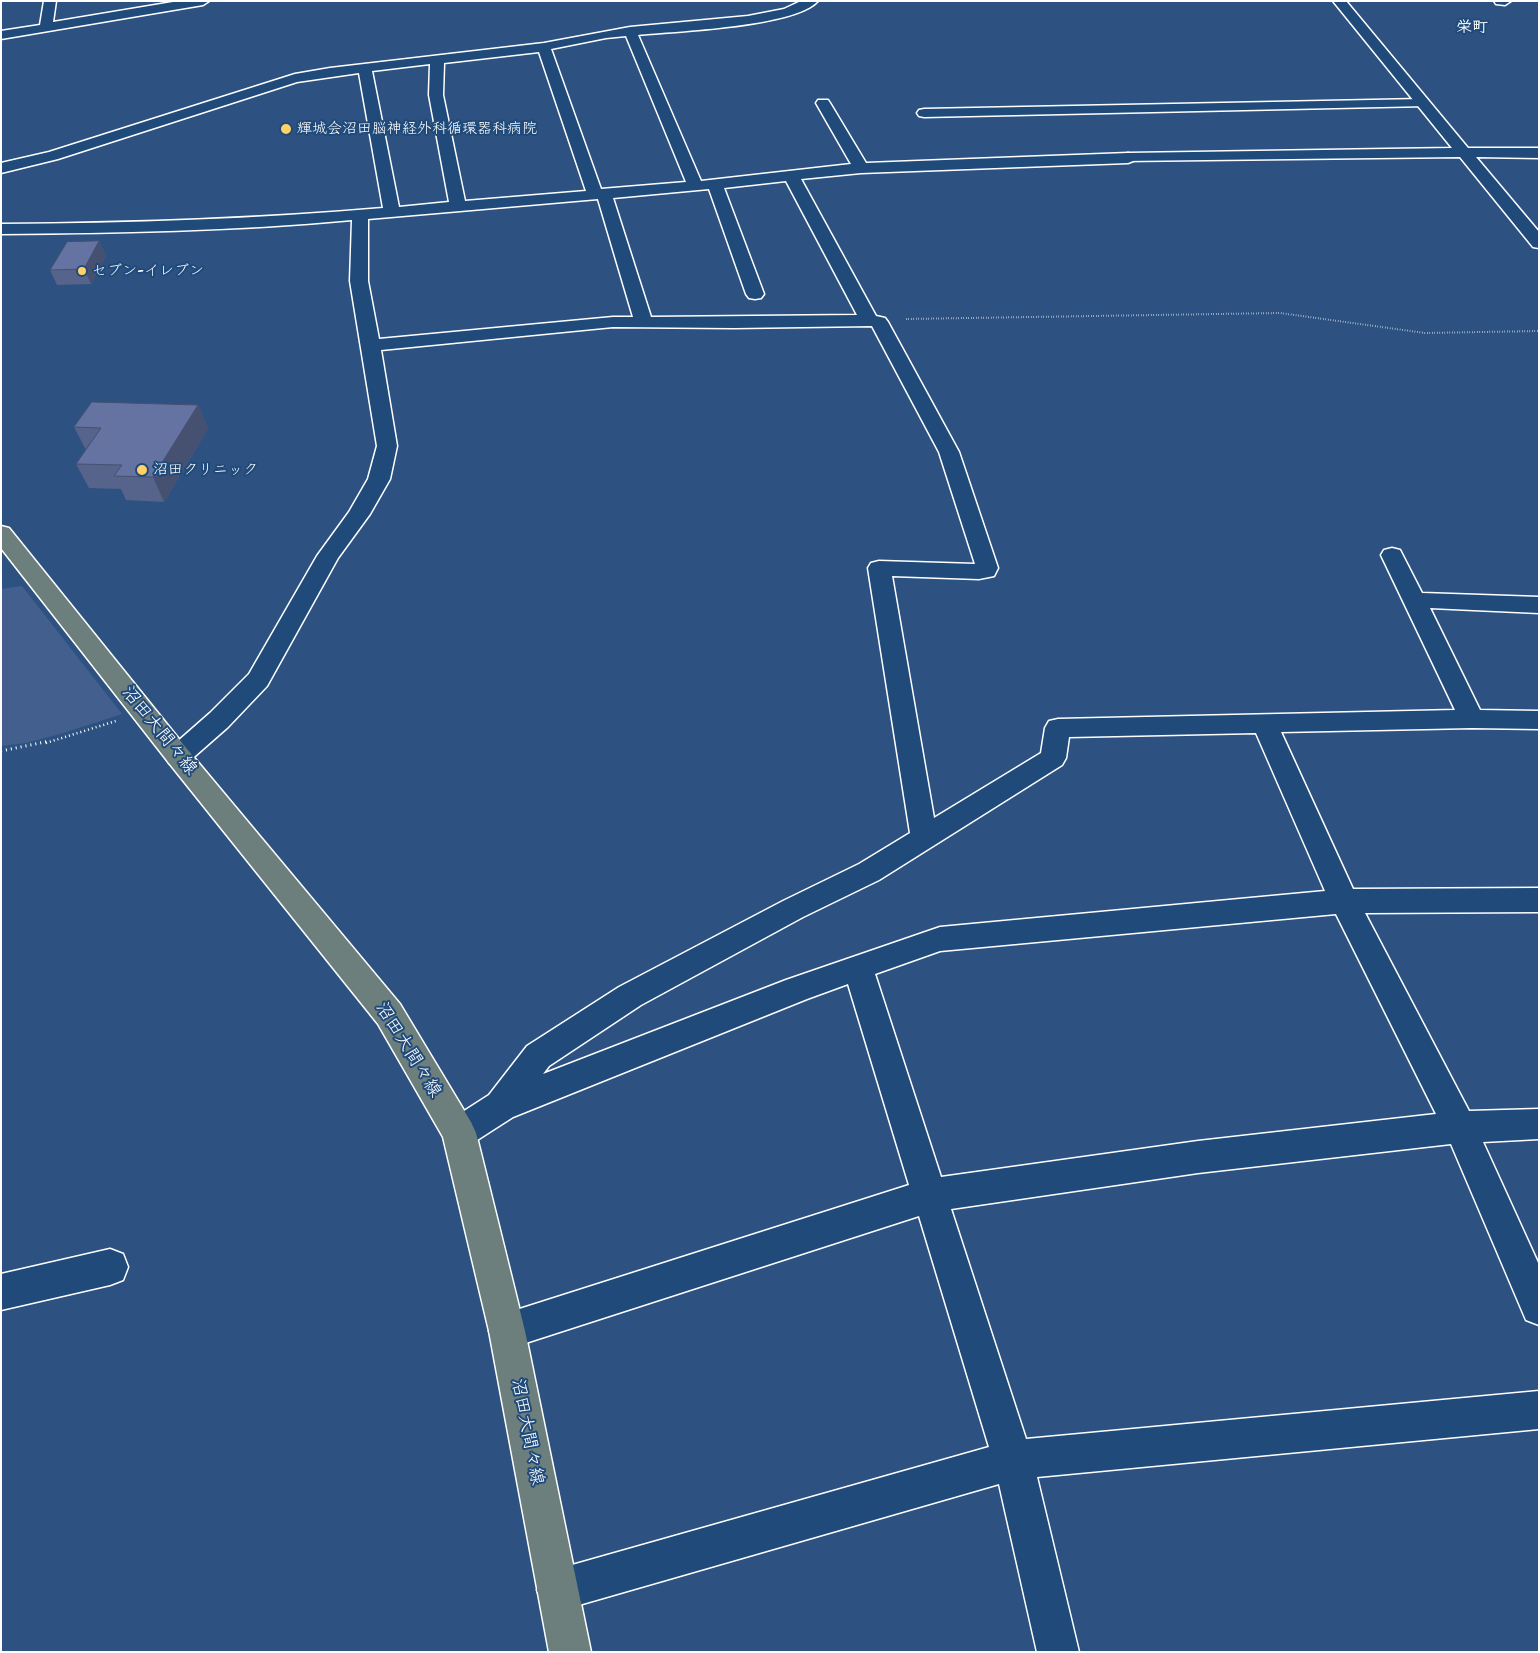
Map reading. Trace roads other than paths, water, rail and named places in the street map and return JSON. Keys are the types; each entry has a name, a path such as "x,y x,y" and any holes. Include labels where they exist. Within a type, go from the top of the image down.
{"main road":[{"name":"沼田大間々線","path":"1,533 178,756 389,1014 459,1133 508,1331 570,1652"}],"street":[{"path":"46,28 50,1"},
{"path":"1,35 204,1"},
{"path":"1,168 53,156 295,78 544,47 606,34 768,17 788,12 812,1"},
{"path":"1339,1 1539,242"},
{"path":"1500,1 1506,1"},
{"path":"630,31 695,186"},
{"path":"544,47 644,322"},
{"path":"437,60 436,95 458,206"},
{"path":"365,68 392,211"},
{"path":"822,103 861,168"},
{"path":"924,113 1422,103"},
{"path":"1,229 128,228 277,222 695,186 861,168 1128,158 1463,152 1539,153"},
{"path":"792,176 869,320"},
{"path":"715,184 755,294"},
{"path":"178,756 219,720 258,680 328,556 358,514 379,479 387,446 372,345 359,281 360,214"},
{"path":"372,345 613,322 869,320 879,322 949,452 987,568 986,571 979,572 878,568 924,837"},
{"path":"1392,555 1472,719"},
{"path":"1414,600 1539,605"},
{"path":"501,1106 538,1056 630,996 793,909 869,872 1053,758 1058,728 1472,719 1539,720"},
{"path":"1265,725 1344,901 1460,1127 1539,1307"},
{"path":"459,1133 501,1106 788,992 940,939 1344,901 1539,900"},
{"path":"858,968 1013,1460 1058,1652"},
{"path":"508,1331 931,1195 1198,1157 1460,1127 1539,1124"},
{"path":"1,1292 110,1267"},
{"path":"558,1590 1013,1460 1539,1410"}],"place":[{"name":"輝城会沼田脳神経外科循環器科病院","path":"286,129"},
{"name":"セブン-イレブン","path":"82,271"},
{"name":"沼田クリニック","path":"142,470"}],"district":[{"name":"栄町","path":"1472,28"}]}
